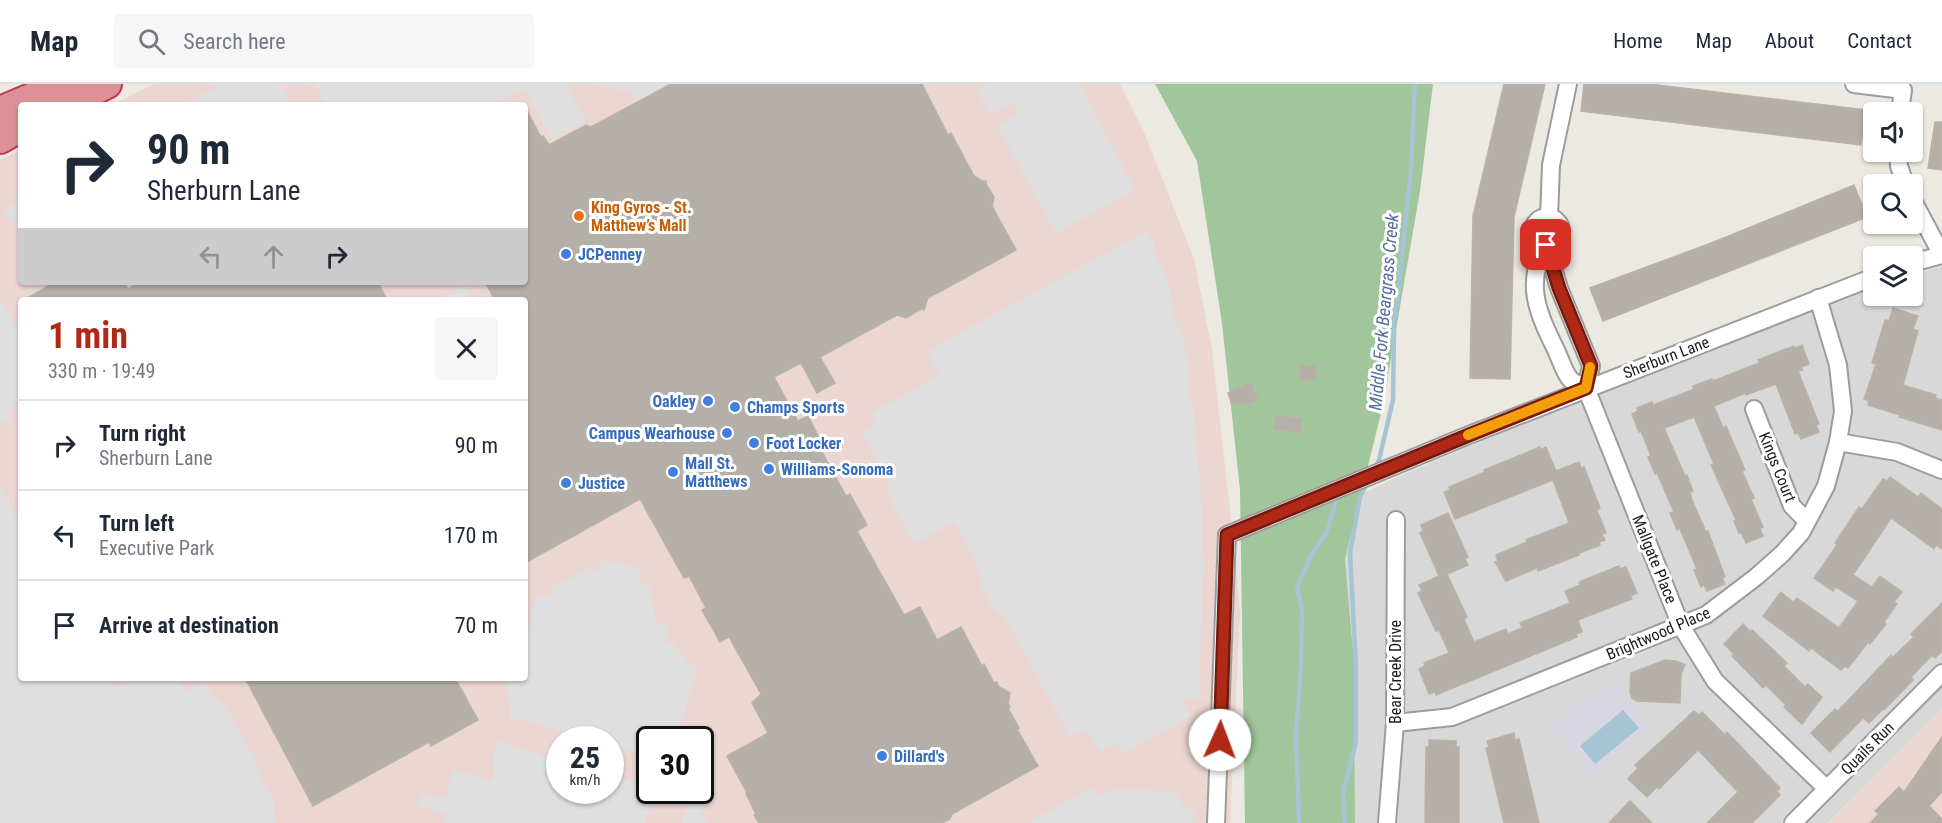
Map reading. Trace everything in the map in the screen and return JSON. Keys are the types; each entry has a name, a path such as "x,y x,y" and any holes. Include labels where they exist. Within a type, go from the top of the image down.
{"highway":[{"path":"21,102 64,84"},
{"path":"71,102 106,84"},
{"path":"0,111 18,103"},
{"path":"0,139 18,129"}],"street":[{"path":"1546,245 1537,260 1535,298 1540,318 1570,379 1586,388 1591,366 1559,288 1546,245 1536,240 1533,229 1539,220 1549,217 1551,165 1568,84"},
{"path":"1854,84 1903,90 1901,102"},
{"path":"1923,220 1942,255 1923,260"},
{"name":"Sherburn Lane","path":"1216,823 1227,535 1586,388 1863,281"},
{"name":"Brightwood Place","path":"1395,723 1452,717 1682,626 1706,615 1756,577 1788,547 1801,533 1826,486 1838,442 1843,411 1838,365 1818,298"},
{"name":"Mallgate Place","path":"1586,388 1682,626 1715,681 1827,789"},
{"name":"Kings Court","path":"1754,409 1792,506 1807,521"},
{"path":"1838,442 1897,452 1942,470"},
{"name":"Bear Creek Drive","path":"1388,823 1395,723 1396,520"},
{"name":"Quails Run","path":"1793,823 1942,673"}],"shaded area":[{"name":"Mall St. Matthews","path":"154,84 1120,84 1144,132 1194,259 1212,349 1240,612 1230,823 0,823 0,160 18,151 18,285 528,285 528,102 118,102"},
{"path":"223,84 280,84 287,94 287,102 189,102"},
{"path":"315,84 566,84 586,121 552,140 524,88 499,102 325,102"},
{"path":"600,84 668,84 637,101 630,91 602,88"},
{"path":"989,84 1080,84 1135,190 1056,233 997,126 1019,114 1013,103 991,115 977,90"},
{"path":"18,201 18,233 10,220 3,214"},
{"path":"1147,231 1153,241 1156,258 1167,278 1171,299 1176,307 1171,310 1187,347 1183,349 1189,360 1188,383 1191,391 1187,394 1193,404 1202,509 1203,571 1199,698 1185,700 1192,716 1122,754 1115,744 1101,752 1087,729 1070,737 1005,618 991,606 981,588 978,567 955,522 914,544 889,498 887,478 862,432 877,423 872,413 940,375 927,351"},
{"path":"1942,266 1942,709 1828,823 1355,823 1354,662 1345,559 1360,495 1506,431 1863,292 1863,306 1923,306 1923,272"},
{"path":"465,286 470,297 444,297"},
{"path":"0,299 18,331 18,401 10,410 13,417 0,424"},
{"path":"0,485 18,518 18,681 112,681 115,687 126,681 180,681 186,692 204,682 210,693 226,707 257,764 262,780 274,801 275,823 0,823"},
{"path":"602,560 642,568 638,581 649,585 656,623 668,627 664,641 674,644 687,663 698,667 681,726 636,726 636,753 624,749 624,726 546,726 523,719 511,720 506,681 528,681 528,630 538,594 549,597 554,584 560,585 587,568 599,571"},
{"path":"1618,686 1651,727 1593,778 1550,724 1570,706 1609,687"},
{"path":"1942,709 1942,823 1829,823"},
{"path":"497,741 546,756 546,804 624,804 624,779 636,782 636,804 650,804 645,823 444,823 446,814 417,806 421,793 445,798 453,770 491,781 494,774 494,753"},
{"path":"1092,788 1097,796 1106,791 1139,789 1180,793 1181,807 1194,809 1193,823 1027,823"},
{"path":"687,804 705,804 702,814 709,823 681,823"}],"green space":[{"path":"1155,84 1433,84 1420,191 1383,405 1345,559 1354,662 1355,823 1245,823 1240,490 1222,323 1197,161"}],"water":[{"path":"1623,710 1639,728 1595,764 1580,746"}],"building":[{"name":"Mall St. Matthews","path":"671,84 922,84 948,135 951,133 974,176 986,181 994,197 992,206 1016,250 928,298 924,310 921,309 906,318 897,315 820,357 835,383 817,393 801,363 774,377 798,421 808,416 824,447 821,450 846,496 850,494 867,525 857,531 904,615 920,607 937,640 961,627 994,683 997,682 999,687 1010,693 1008,703 1010,707 1008,708 1038,766 952,814 950,819 942,823 759,823 747,793 727,756 768,733 752,703 761,694 729,637 720,642 702,610 706,608 689,576 684,578 640,499 528,561 528,297 493,297 487,285 528,285 528,113 541,137 543,136 549,145 586,125 591,127"},
{"path":"1504,84 1545,84 1514,217 1510,379 1470,378 1473,216"},
{"path":"1584,84 1649,84 1863,110 1863,131 1861,145 1581,111"},
{"path":"1935,122 1942,122 1942,170 1928,168"},
{"path":"1854,185 1863,207 1863,219 1603,321 1590,288 1714,242"},
{"path":"50,285 126,285 128,289 135,285 380,285 386,297 29,297"},
{"path":"1893,308 1918,316 1913,329 1918,331 1903,385 1936,395 1935,398 1942,400 1942,430 1868,405 1869,401 1864,399 1876,364 1872,363 1885,320 1889,321"},
{"path":"1802,345 1809,364 1801,367 1803,370 1798,371 1819,424 1816,425 1819,432 1801,439 1798,433 1795,434 1776,384 1746,395 1745,393 1714,406 1723,428 1726,426 1745,470 1742,471 1754,498 1751,499 1763,527 1760,529 1763,536 1746,543 1741,532 1739,533 1734,521 1736,520 1711,465 1714,464 1694,417 1664,428 1685,476 1687,475 1693,491 1690,492 1692,500 1706,532 1708,531 1725,577 1722,578 1725,584 1707,591 1704,585 1701,587 1694,570 1697,569 1680,529 1677,530 1670,513 1674,512 1657,473 1655,474 1648,457 1651,456 1632,414 1638,411 1637,408 1652,402 1653,405 1694,389 1693,386 1712,379 1713,381 1759,363 1758,360"},
{"path":"1300,366 1316,366 1317,380 1300,380"},
{"path":"1251,382 1258,399 1243,405 1242,402 1232,405 1228,393"},
{"path":"1276,415 1302,419 1300,433 1274,429"},
{"path":"1540,447 1541,450 1546,447 1556,471 1579,462 1581,468 1584,467 1600,508 1597,510 1606,533 1602,534 1605,540 1599,542 1600,545 1579,553 1579,555 1538,571 1537,568 1506,581 1495,562 1498,561 1496,555 1569,523 1553,480 1455,519 1444,492 1450,490 1449,487 1485,472 1484,470"},
{"path":"1890,477 1918,497 1921,493 1942,509 1942,549 1936,545 1934,549 1891,518 1853,575 1872,587 1880,576 1902,592 1894,602 1897,604 1884,622 1886,624 1870,644 1868,642 1848,668 1845,666 1841,670 1811,648 1809,651 1763,616 1781,592 1793,602 1797,598 1839,628 1858,601 1836,587 1833,591 1814,578 1859,507 1862,509 1883,479 1887,481"},
{"path":"1448,513 1468,557 1465,559 1468,565 1447,574 1467,617 1464,619 1474,642 1506,629 1508,634 1522,628 1520,623 1570,603 1565,591 1580,585 1579,582 1619,566 1620,569 1626,567 1637,593 1630,596 1632,599 1578,620 1582,632 1576,634 1577,637 1436,695 1435,692 1429,694 1419,669 1425,666 1424,663 1449,653 1418,593 1422,591 1419,585 1439,576 1420,533 1423,531 1421,525"},
{"path":"1942,603 1942,651 1935,658 1932,655 1911,677 1913,680 1884,710 1869,723 1863,718 1830,752 1811,733 1835,709 1838,711 1891,655 1893,657 1914,637 1911,634"},
{"path":"1743,624 1787,663 1784,666 1805,687 1808,684 1822,697 1802,724 1766,685 1763,688 1732,656 1734,654 1724,644"},
{"path":"1665,660 1685,665 1681,674 1680,703 1637,701 1632,698 1631,673"},
{"path":"247,681 457,681 478,720 431,746 429,742 313,806"},
{"path":"1694,711 1699,715 1702,712 1725,735 1727,732 1780,788 1777,791 1780,795 1752,823 1707,823 1738,792 1698,750 1659,789 1657,787 1647,797 1628,779 1638,768 1635,765"},
{"path":"1514,733 1515,740 1519,739 1539,823 1504,823 1486,748 1489,747 1487,741"},
{"path":"1942,737 1942,792 1929,806 1942,819 1942,823 1870,823 1879,814 1875,811 1899,787 1904,792"},
{"path":"1429,740 1456,741 1456,747 1459,747 1459,823 1425,823 1426,747 1429,747"},
{"path":"1630,801 1652,823 1609,823"}],"waterway":[{"name":"Middle Fork Beargrass Creek","path":"1375,468 1379,460 1393,400 1394,330 1411,170 1415,84"},
{"name":"Middle Fork Beargrass Creek","path":"1345,823 1343,793 1356,742 1356,667 1350,553 1360,497 1367,483"},
{"path":"1299,823 1296,734 1302,610 1297,587 1312,554 1326,533 1335,505 1333,496"}],"slow traffic":[{"path":"1468,435 1586,388 1590,367"}],"place":[{"name":"King Gyros - St. Matthew’s Mall","path":"579,216"},
{"name":"JCPenney","path":"566,254"},
{"name":"Oakley","path":"708,401"},
{"name":"Champs Sports","path":"735,407"},
{"name":"Campus Wearhouse","path":"727,433"},
{"name":"Foot Locker","path":"754,443"},
{"name":"Williams-Sonoma","path":"769,469"},
{"name":"Mall St. Matthews","path":"673,472"},
{"name":"Justice","path":"566,483"},
{"name":"Dillard's","path":"882,756"}],"route":[{"path":"1220,740 1227,535 1586,388 1591,366 1559,288 1546,245"}]}
